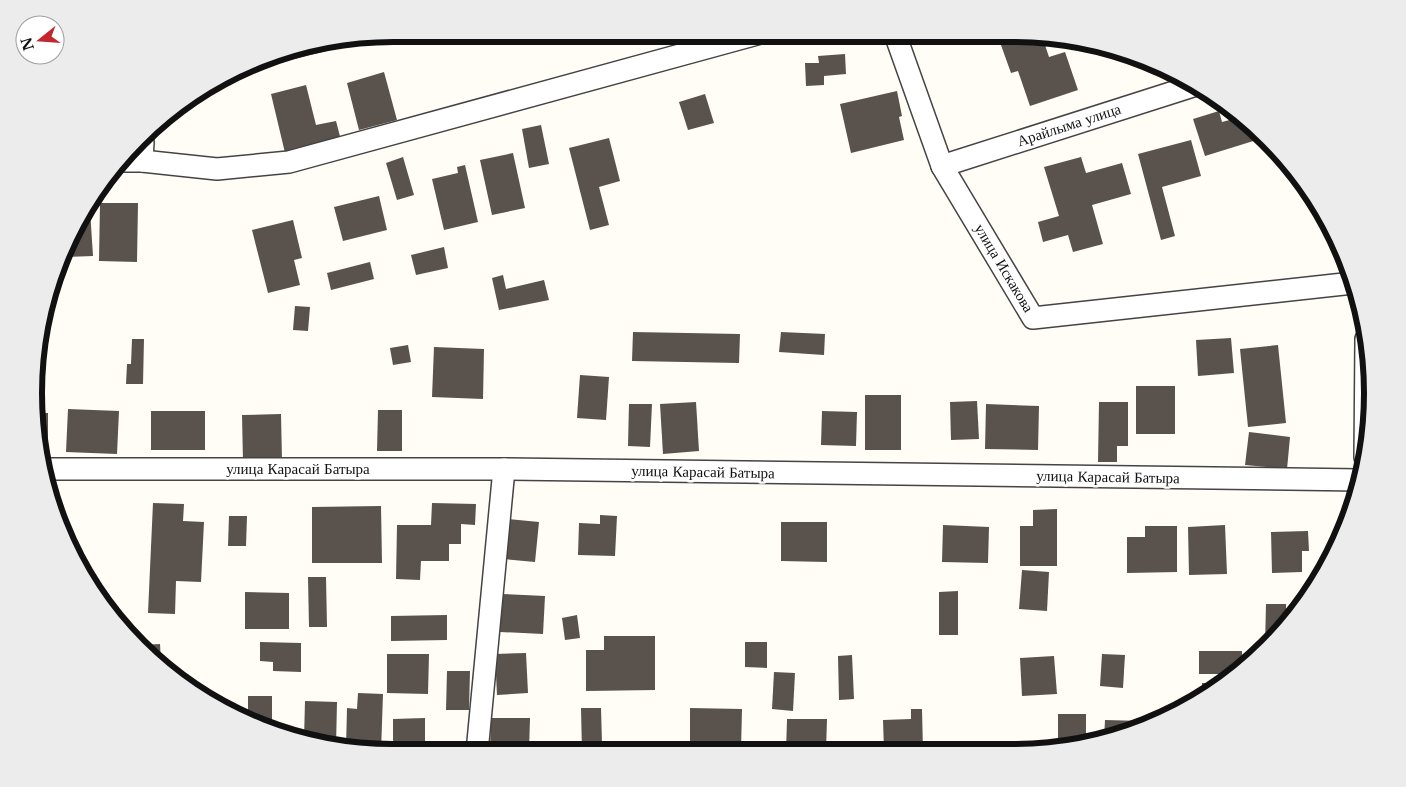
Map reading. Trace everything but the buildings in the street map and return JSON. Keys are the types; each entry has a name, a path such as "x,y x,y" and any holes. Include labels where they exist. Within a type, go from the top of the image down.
{"street":[{"path":"137,155 217,169 289,162 728,42"},
{"name":"улица Искакова","path":"898,42 942,166 1033,318 1346,284"},
{"name":"Арайлыма улица","path":"942,166 1185,88"},
{"name":"улица Карасай Батыра","path":"51,469 504,469 1353,480"},
{"path":"478,744 504,469"}]}
